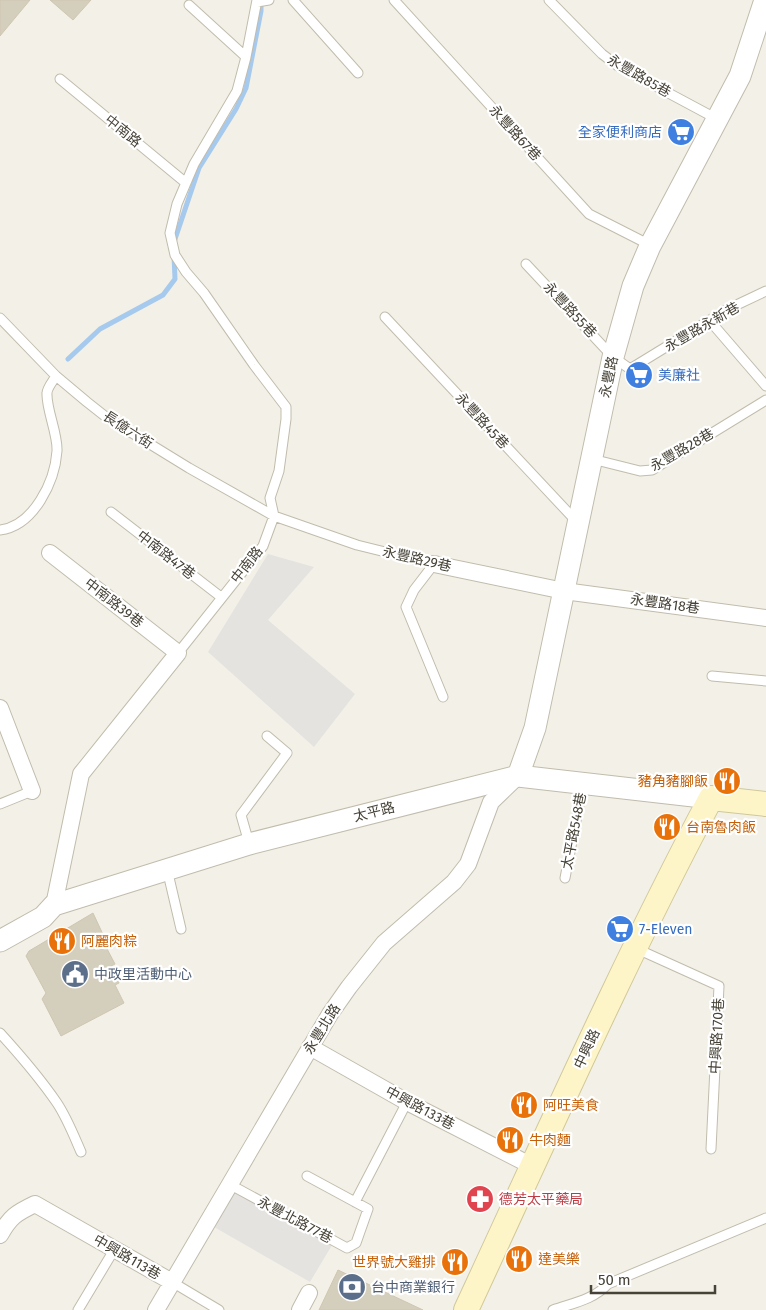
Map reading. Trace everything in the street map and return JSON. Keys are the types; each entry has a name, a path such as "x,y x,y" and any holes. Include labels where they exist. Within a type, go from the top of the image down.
{"main road":[{"name":"太平路","path":"711,798 766,804"},
{"name":"中興路","path":"470,1307 532,1166 634,948 711,798"}],"street":[{"name":"永豐路","path":"518,776 535,728 613,357 633,286 650,246 740,76 763,23 766,0"},
{"name":"中南路39巷","path":"50,553 178,653"},
{"name":"永豐路29巷","path":"434,564 564,591"},
{"name":"永豐路18巷","path":"564,591 766,618"},
{"name":"中南路","path":"54,906 81,774 178,653"},
{"path":"0,708 32,791"},
{"name":"太平路","path":"0,941 43,917 54,906 167,869 249,844 518,776 711,798"},
{"name":"永豐北路","path":"156,1310 344,993 384,943 454,882 468,864 491,802 518,776"},
{"name":"中興路133巷","path":"310,1048 407,1102 532,1166"},
{"name":"中興路113巷","path":"0,1236 6,1225 17,1213 35,1204 172,1282"},
{"path":"300,1310 309,1293"}],"lane":[{"name":"中南路","path":"178,653 263,546 274,516 270,498 279,471 286,407 204,293 186,272 175,255 170,233 177,204 186,183 206,142 237,91 257,1 269,0"},
{"path":"293,0 358,73"},
{"name":"永豐路67巷","path":"394,0 589,214 650,246"},
{"name":"永豐路85巷","path":"549,0 602,54 618,66 717,119"},
{"path":"190,5 246,57"},
{"name":"中南路","path":"60,79 186,183"},
{"name":"永豐路55巷","path":"526,264 613,357"},
{"name":"永豐路永新巷","path":"613,357 630,369 728,310 766,291"},
{"name":"永豐路45巷","path":"384,317 579,524"},
{"name":"長億六街","path":"0,318 56,376 106,416 149,444 274,516"},
{"path":"710,321 766,386"},
{"path":"0,530 6,529 24,519 38,506 53,472 57,450 47,392 56,376"},
{"name":"永豐路28巷","path":"592,459 640,471 652,470 766,400"},
{"name":"中南路47巷","path":"111,512 221,598"},
{"name":"永豐路29巷","path":"274,516 357,546 434,564"},
{"path":"434,564 414,590 406,606 443,697"},
{"path":"712,676 766,681"},
{"path":"249,844 242,815 287,753 267,736"},
{"name":"太平路548巷","path":"565,878 583,784"},
{"path":"0,804 32,791"},
{"path":"167,869 181,929"},
{"name":"中興路170巷","path":"634,948 719,986 711,1148"},
{"path":"0,1033 22,1056 58,1104 81,1152"},
{"path":"307,1176 355,1202 407,1102"},
{"name":"永豐北路77巷","path":"229,1184 347,1248 356,1243 368,1209 355,1202"},
{"path":"553,1310 589,1298 600,1293 608,1284 766,1218"},
{"path":"78,1310 114,1250"},
{"name":"中興路113巷","path":"172,1282 219,1310"}],"shaded area":[{"path":"268,554 314,567 268,620 355,694 314,747 208,652"},
{"path":"239,1184 335,1240 310,1282 214,1227"}],"building":[{"path":"0,0 30,0 0,36"},
{"path":"50,0 91,0 73,20"},
{"name":"中政里活動中心","path":"93,913 107,943 105,945 115,964 111,966 119,983 115,985 124,1003 61,1036 42,999 46,993 26,956 29,951"},
{"name":"台中商業銀行","path":"338,1270 423,1310 319,1310"}],"waterway":[{"path":"174,242 199,168 236,109 246,88 261,11 261,0"},
{"path":"68,359 100,329 163,295 175,279 174,256"}],"place":[{"name":"全家便利商店","path":"681,132"},
{"name":"美廉社","path":"639,375"},
{"name":"豬角豬腳飯","path":"727,781"},
{"name":"台南魯肉飯","path":"667,827"},
{"name":"7-Eleven","path":"620,929"},
{"name":"阿麗肉粽","path":"62,941"},
{"name":"中政里活動中心","path":"75,974"},
{"name":"阿旺美食","path":"524,1105"},
{"name":"牛肉麵","path":"510,1140"},
{"name":"德芳太平藥局","path":"480,1199"},
{"name":"達美樂","path":"519,1259"},
{"name":"世界號大雞排","path":"455,1262"},
{"name":"台中商業銀行","path":"352,1287"}]}
